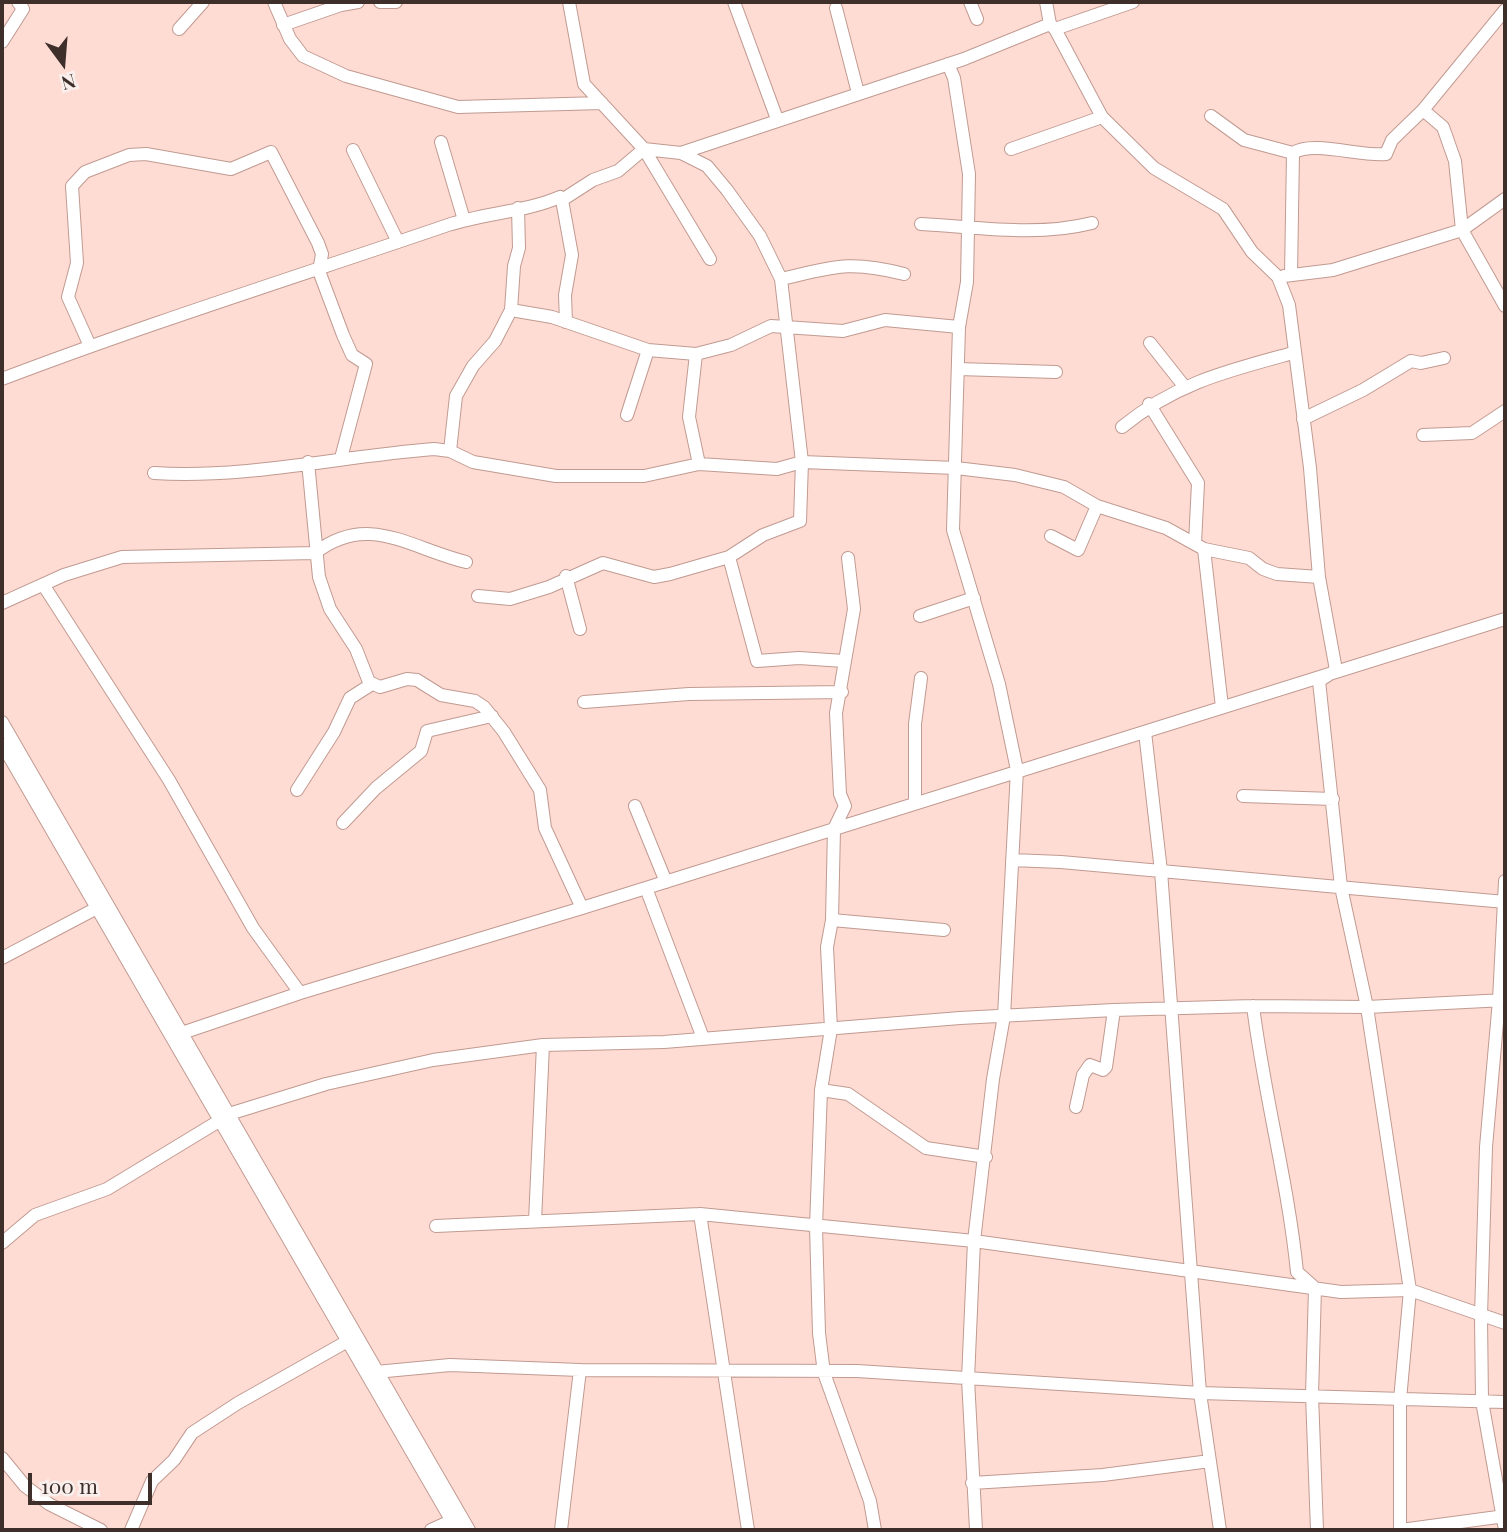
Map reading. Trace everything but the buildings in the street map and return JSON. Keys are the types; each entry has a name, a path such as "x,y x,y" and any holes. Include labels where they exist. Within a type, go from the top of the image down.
{"street":[{"path":"179,29 203,2"},
{"path":"274,2 283,25 303,56 346,76 444,104 536,107 602,103"},
{"path":"283,25 341,5 358,2"},
{"path":"380,2 396,2"},
{"path":"569,2 579,74 584,84 644,149 710,259"},
{"path":"734,2 776,119"},
{"path":"970,2 977,19"},
{"path":"1046,2 1052,27 1102,117 1154,168 1223,209 1252,252 1285,276 1333,270 1462,229 1505,199"},
{"path":"681,153 776,119 1133,2"},
{"path":"2,42 24,4"},
{"path":"836,8 858,93"},
{"path":"1211,116 1244,140 1293,153 1307,147 1374,156 1386,154 1392,140 1423,110 1505,10"},
{"path":"954,78 964,58"},
{"path":"948,64 954,78 969,174 967,282 959,327 957,369 953,530 999,684 1017,770 1004,1016 993,1079 986,1157 974,1241 968,1378 976,1530"},
{"path":"1423,110 1443,127 1455,161 1462,229 1505,306"},
{"path":"1011,149 1102,117"},
{"path":"707,166 718,141"},
{"path":"441,142 464,220"},
{"path":"478,596 510,599 550,587 566,576 603,563 654,578 729,557 763,535 800,521 802,463 788,328 780,279 760,236 707,166 681,153 644,149 618,171 593,180 562,200"},
{"path":"353,150 398,242"},
{"path":"90,346 68,297 78,263 72,186 85,172 129,155 146,154 231,169 271,152 318,243 322,254 319,271 352,355 366,364 341,458"},
{"path":"1293,153 1285,276 1310,468 1319,577 1336,670"},
{"path":"2,379 90,346 464,220 538,206 560,197 562,200"},
{"path":"562,200 572,255 565,295 566,322"},
{"path":"450,452 456,396 473,366 495,341 511,310 514,266 519,248 518,208"},
{"path":"922,224 1063,230 1092,223"},
{"path":"780,279 837,265 878,267 904,274"},
{"path":"511,310 566,322 648,350 696,354 731,345 761,328 843,331 885,320 959,327"},
{"path":"1150,343 1184,386"},
{"path":"627,415 648,350"},
{"path":"1122,427 1149,404 1184,386 1293,353"},
{"path":"696,354 689,417 699,464"},
{"path":"1303,419 1363,390 1411,361 1421,363 1444,358"},
{"path":"957,369 1056,372"},
{"path":"1149,404 1199,483 1199,546 1222,707"},
{"path":"1423,435 1472,433 1505,411"},
{"path":"154,473 184,475 423,450 450,452 473,462 556,476 644,476 699,464 777,469 802,463 956,468 1015,475 1064,487 1097,506 1166,528 1199,546 1249,558 1263,569 1277,574 1319,577"},
{"path":"308,462 319,577 330,609 356,649 372,684 380,687 407,679 417,680 441,695 475,701 492,716 540,790 545,828 582,908"},
{"path":"1051,536 1078,550 1097,506"},
{"path":"2,603 64,575 122,556 315,553 330,542 358,532 369,532 466,562"},
{"path":"729,557 757,661 799,658 844,661"},
{"path":"848,558 854,609 844,661 842,692 836,713 836,755 840,794 845,806 834,829 832,920 827,947 831,1029 821,1090 816,1227 819,1334 824,1373 870,1502 875,1530"},
{"path":"566,576 580,629"},
{"path":"44,586 169,780 253,928 300,993"},
{"path":"920,616 974,598"},
{"path":"182,1033 300,993 666,882 1505,619"},
{"path":"1336,670 1319,681 1341,887 1367,1007 1410,1290 1400,1400 1401,1530 1503,1516"},
{"path":"915,803 915,724 921,678"},
{"path":"297,790 334,732 350,698 372,684"},
{"path":"584,702 689,694 842,692"},
{"path":"343,823 376,788 421,751 427,731 492,716"},
{"path":"2,722 182,1033 224,1118"},
{"path":"1145,732 1161,871 1169,1009 1200,1393 1220,1530"},
{"path":"2,744 224,1118 346,1342 454,1526 431,1530"},
{"path":"1243,796 1333,799"},
{"path":"635,806 666,882"},
{"path":"1012,860 1504,902"},
{"path":"1505,881 1502,1000 1486,1147 1481,1316 1482,1401 1505,1530"},
{"path":"646,888 703,1038"},
{"path":"2,958 97,908"},
{"path":"832,920 944,930"},
{"path":"2,1242 35,1215 107,1189 224,1118 326,1084 433,1059 543,1045 703,1038 1004,1016 1253,1006 1367,1007 1502,1000"},
{"path":"1253,1006 1266,1098 1293,1231 1297,1272 1315,1288 1312,1395 1317,1530"},
{"path":"1076,1107 1083,1075 1090,1065 1104,1070 1108,1061 1114,1010"},
{"path":"534,1221 543,1045"},
{"path":"821,1090 848,1094 926,1148 986,1157"},
{"path":"249,1163 469,1530"},
{"path":"436,1226 700,1214 974,1241 1341,1292 1410,1290 1505,1323"},
{"path":"700,1214 748,1530"},
{"path":"131,1530 152,1481 174,1461 192,1433 346,1342"},
{"path":"376,1372 450,1365 580,1370 824,1373 857,1371 1200,1393 1505,1402"},
{"path":"561,1530 580,1370"},
{"path":"2,1458 25,1486 49,1504 101,1530"},
{"path":"972,1483 1103,1475 1210,1461"}]}
